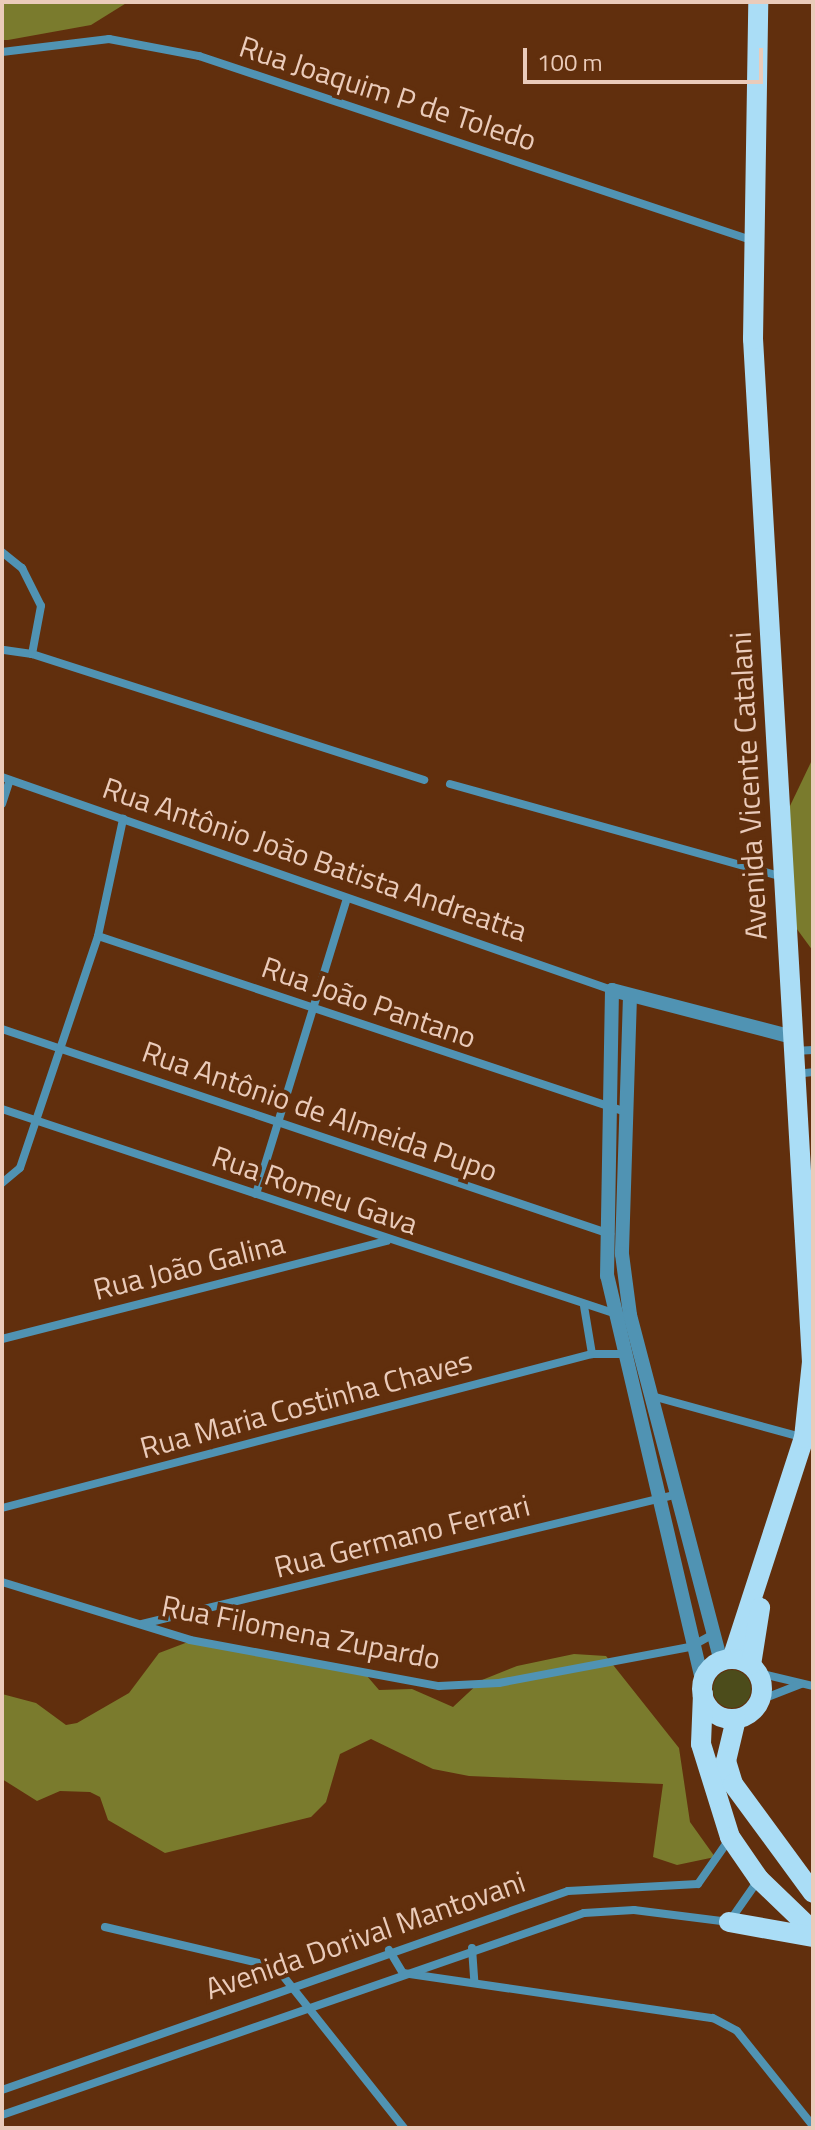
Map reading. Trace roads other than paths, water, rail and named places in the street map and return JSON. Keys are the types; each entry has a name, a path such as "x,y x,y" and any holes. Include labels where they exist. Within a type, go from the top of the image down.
{"main road":[{"name":"Avenida Vicente Catalani","path":"740,1664 804,1438 812,1362 804,1073 783,877 751,240 758,2"},
{"path":"703,1689 740,1664 760,1700 736,1719 729,1772 770,1836 813,1893"},
{"path":"703,1689 712,1711 736,1719"},
{"path":"703,1689 701,1744 730,1837 759,1879 813,1934"},
{"path":"759,1879 770,1836"},
{"path":"729,1922 813,1934"}],"street":[{"name":"Rua Joaquim P de Toledo","path":"2,52 109,39 199,56 751,240"},
{"path":"2,552 38,595 32,654"},
{"path":"2,650 21,656 32,654 424,780"},
{"path":"2,804 6,778"},
{"name":"Rua Antônio João Batista Andreatta","path":"6,778 612,990"},
{"path":"450,784 783,877"},
{"path":"2,1183 20,1168 98,936 123,819"},
{"path":"256,1194 347,899"},
{"name":"Rua João Pantano","path":"98,936 610,1110 626,1112"},
{"path":"800,1046 612,990 606,1234 612,1316 666,1497 715,1633 740,1664 813,1686"},
{"path":"630,996 622,1234 630,1315 652,1396 690,1647 703,1689"},
{"name":"Rua Antônio de Almeida Pupo","path":"2,1029 60,1046 277,1124 606,1234 622,1234"},
{"name":"Rua Romeu Gava","path":"2,1109 612,1316"},
{"name":"Rua João Galina","path":"2,1339 388,1241"},
{"path":"584,1306 592,1354"},
{"path":"612,1316 630,1315"},
{"name":"Rua Maria Costinha Chaves","path":"2,1508 592,1354 624,1354"},
{"path":"652,1396 804,1438"},
{"name":"Rua Germano Ferrari","path":"141,1625 666,1497"},
{"name":"Rua Filomena Zupardo","path":"2,1582 141,1625 439,1686 499,1683 690,1647 715,1633"},
{"path":"760,1700 801,1684"},
{"name":"Avenida Dorival Mantovani","path":"2,2090 293,1982 568,1891 698,1884 730,1837"},
{"path":"729,1922 759,1879"},
{"name":"Avenida Dorival Mantovani","path":"2,2115 472,1948 584,1913 634,1910 729,1922"},
{"path":"105,1927 263,1960 293,1982 404,2128"},
{"path":"472,1948 474,1980"},
{"path":"389,1950 403,1973 474,1980 713,2018 737,2031 813,2126"}]}
